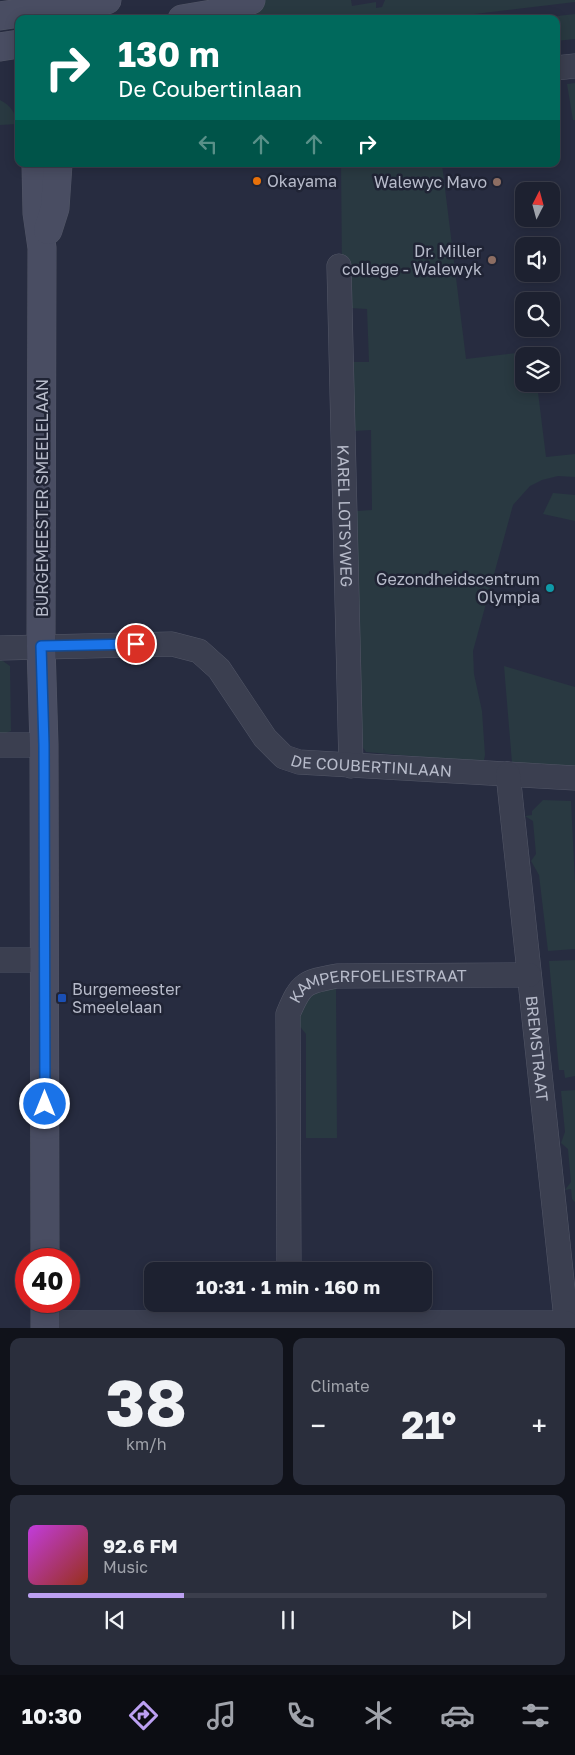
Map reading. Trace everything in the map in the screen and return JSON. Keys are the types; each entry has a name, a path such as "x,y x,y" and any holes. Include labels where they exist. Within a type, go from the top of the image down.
{"street":[{"path":"0,16 32,10 59,9 107,0"},
{"path":"206,15 251,0"},
{"path":"0,47 15,45"},
{"path":"560,68 575,66"},
{"name":"BURGEMEESTER SMEELELAAN","path":"36,167 37,213 42,248 41,646 44,745 45,1248"},
{"name":"BURGEMEESTER SMEELELAAN","path":"42,248 55,208 58,167"},
{"name":"KAREL LOTSYWEG","path":"339,266 351,766"},
{"name":"DE COUBERTINLAAN","path":"0,648 172,644 199,651 219,669 265,738 284,757 299,762 575,778"},
{"path":"0,745 44,745"},
{"name":"BREMSTRAAT","path":"508,774 529,975 565,1225 566,1325"},
{"path":"0,960 45,960"},
{"name":"KAMPERFOELIESTRAAT","path":"289,1262 288,1014 298,990 313,980 337,976 529,975"},
{"path":"45,1317 289,1314 316,1325 566,1325"}],"shaded area":[{"path":"266,0 351,0 352,6 376,2 376,8 382,7 385,0 575,0 575,2 466,15 229,15"},
{"path":"575,14 575,39 560,41 560,16"},
{"path":"575,83 575,120 573,120 567,84"},
{"path":"0,100 12,110 15,116 15,124 0,125"},
{"path":"341,167 442,167 466,359 515,353 515,392 538,392 546,457 575,454 575,477 558,476 542,480 530,486 513,505 473,651 474,674 482,711 485,755 484,760 480,762 366,752 359,742 357,511 372,510 371,430 354,431 353,362 369,362 367,309 350,308 342,270"},
{"path":"553,493 575,495 575,521 543,514"},
{"path":"0,659 10,666 11,731 0,735"},
{"path":"504,666 575,687 575,768 512,763"},
{"path":"543,800 571,801 575,883 575,949 548,951 539,875 531,861 536,854 533,821 525,816 532,815 532,811"},
{"path":"575,960 575,1076 565,1078 564,1070 559,1070 549,961"},
{"path":"336,986 337,1138 306,1138 306,1034 298,1024 299,1015 304,1003 314,994"},
{"path":"575,1090 575,1202 572,1199 571,1189 565,1190 571,1182 568,1149 561,1143 565,1132 561,1091"}],"place":[{"name":"Okayama","path":"257,181"},
{"name":"Walewyc Mavo","path":"497,182"},
{"name":"Dr. Miller college - Walewyk","path":"492,260"},
{"name":"Gezondheidscentrum Olympia","path":"550,588"},
{"name":"Burgemeester Smeelelaan","path":"62,998"}],"route":[{"path":"45,1104 44,745 41,646 136,644"}]}
